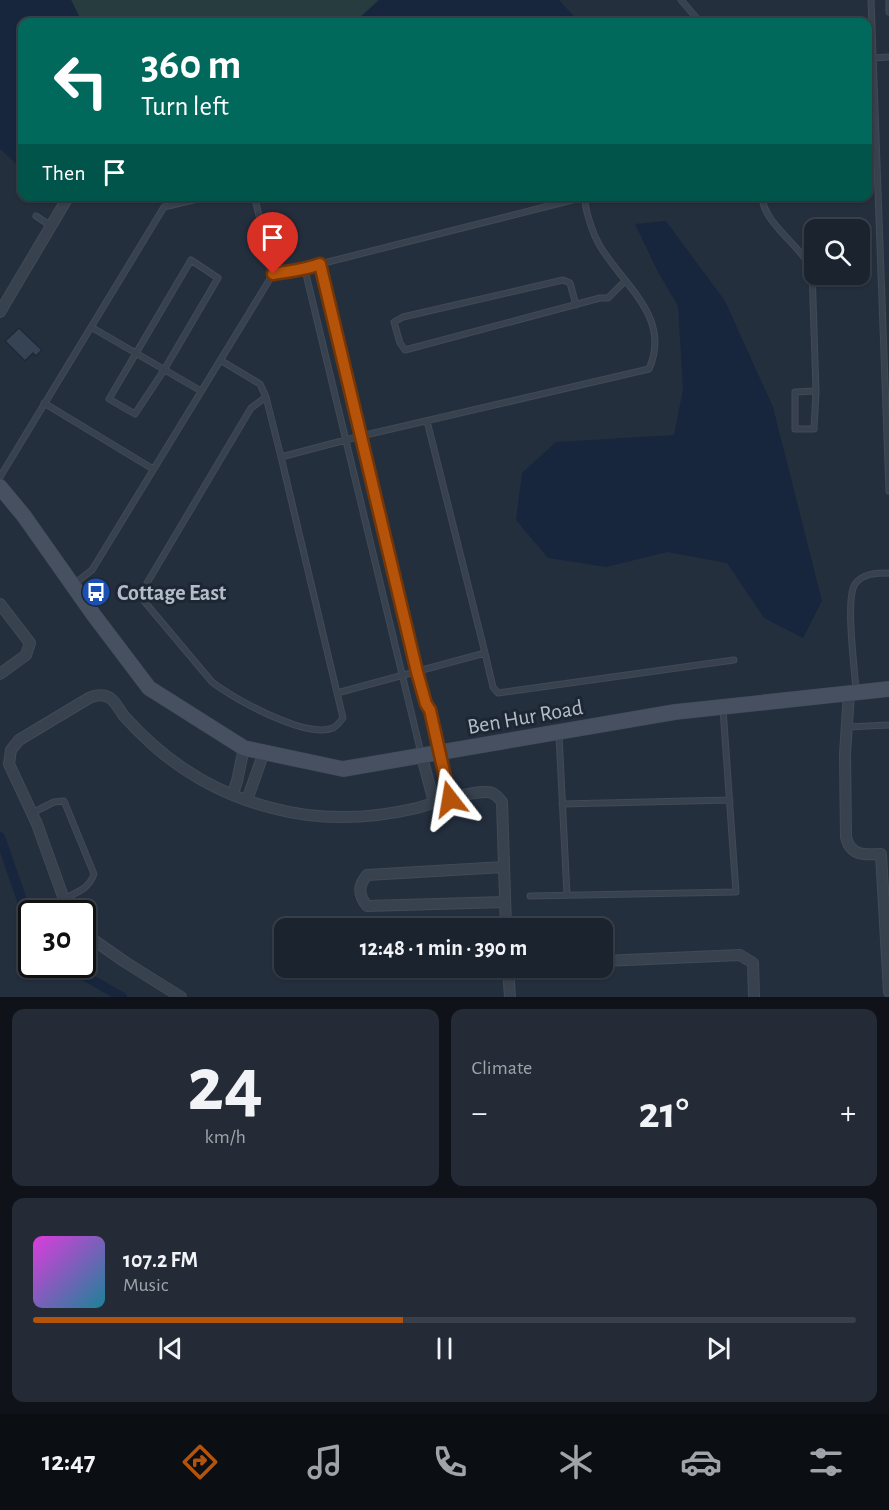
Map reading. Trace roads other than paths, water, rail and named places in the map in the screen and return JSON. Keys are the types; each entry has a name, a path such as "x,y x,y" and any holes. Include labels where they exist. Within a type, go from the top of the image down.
{"street":[{"path":"0,312 67,201"},
{"name":"Ben Hur Road","path":"0,487 24,516 149,688 244,748 343,769 675,712 889,689"},
{"path":"0,604 30,643 26,655 0,674"},
{"path":"853,693 845,754 846,841 849,848 859,854 885,853 889,992"},
{"path":"64,898 32,813 9,764 11,750 19,740 88,698 99,694 111,698 153,745 186,771 215,787 272,808 301,814 345,817 379,816 434,802 487,792 495,794 502,802 506,918"},
{"path":"232,793 244,748"},
{"path":"247,800 264,752"},
{"path":"441,754 450,799"},
{"path":"422,757 434,802"},
{"path":"504,867 367,875 360,884 360,897 367,906 505,902"},
{"path":"96,942 181,997"},
{"path":"613,961 740,955 753,963 754,997"},
{"path":"509,978 510,997"}],"lane":[{"path":"681,0 697,18"},
{"path":"871,0 872,18"},
{"path":"889,0 889,12"},
{"path":"872,29 886,319 889,491"},
{"path":"873,58 889,57"},
{"path":"0,477 164,207 189,201"},
{"path":"72,585 92,570 273,274 255,201"},
{"path":"273,274 304,270 571,201"},
{"path":"281,458 427,420 649,369 655,348 653,322 643,301 625,281 600,246 588,222 586,201"},
{"path":"762,201 762,206 773,222 807,259 812,270 816,391 814,429 795,429 795,392 816,391"},
{"path":"36,216 51,226"},
{"path":"191,260 218,278 164,370 135,414 109,399 191,260"},
{"path":"320,264 417,672 426,704 430,710 441,754"},
{"path":"304,270 422,757"},
{"path":"576,304 570,283 563,280 394,321 400,343 405,350 576,304 608,298 625,281"},
{"path":"91,327 201,391"},
{"path":"220,360 260,384 266,397 343,718 335,728 321,731 267,715 225,692 212,682 144,601 147,583 245,418 251,408 266,397"},
{"path":"44,403 153,469"},
{"path":"427,420 493,687 498,693 734,660"},
{"path":"853,693 852,591 856,583 864,576 889,573"},
{"path":"336,693 485,653"},
{"path":"530,896 736,892 723,707"},
{"path":"847,727 889,725"},
{"path":"558,733 567,895"},
{"path":"239,773 254,779"},
{"path":"430,783 445,780"},
{"path":"562,804 730,800"},
{"path":"32,813 54,802 64,801 94,874 91,883 85,889 64,898"}],"water":[{"path":"0,0 71,0 80,18 18,18 18,165 0,149"},
{"path":"379,0 559,0 575,18 359,18"},
{"path":"666,221 725,301 773,407 822,601 803,638 764,618 727,563 667,552 606,567 548,558 516,520 522,473 556,442 674,435 683,389 678,306 658,272 635,224"}],"waterway":[{"path":"0,837 22,900"},
{"path":"89,978 122,997"}],"place":[{"name":"Cottage East","path":"96,592"}]}
